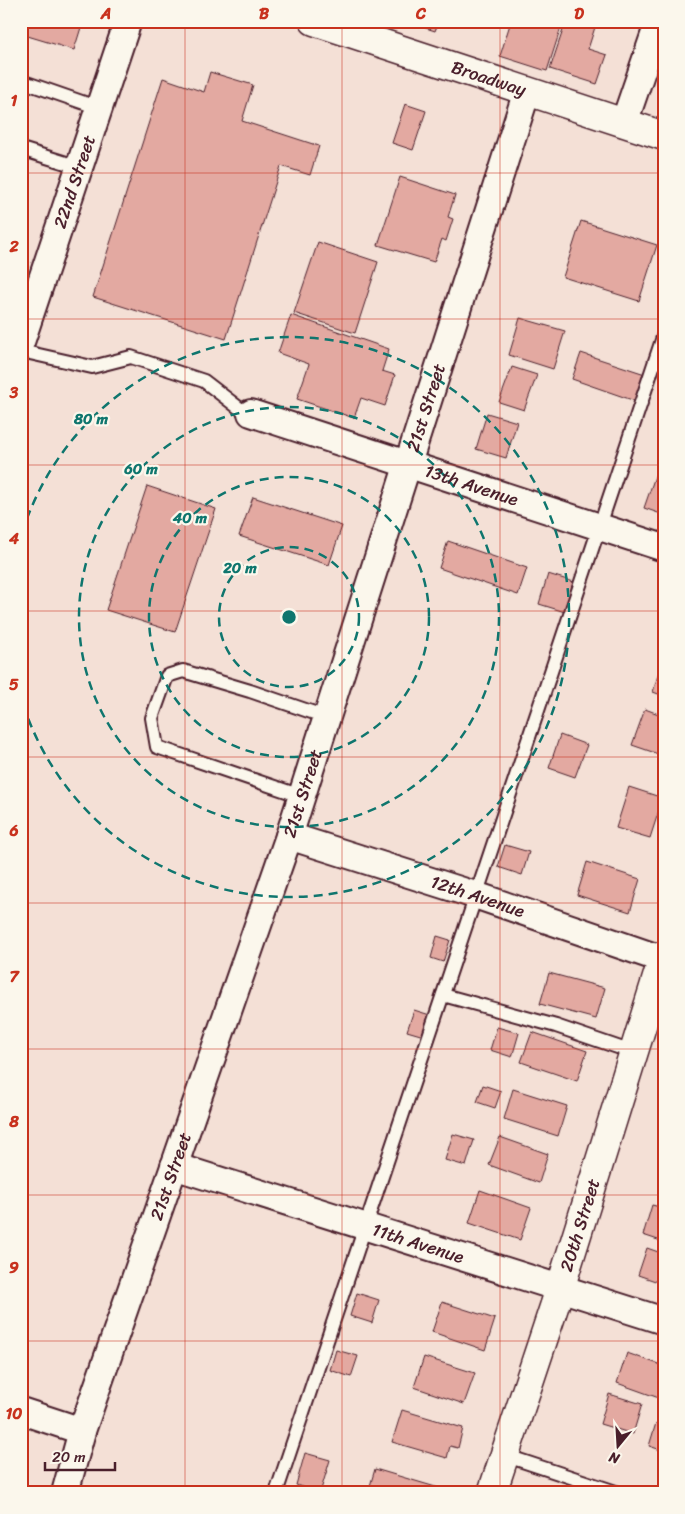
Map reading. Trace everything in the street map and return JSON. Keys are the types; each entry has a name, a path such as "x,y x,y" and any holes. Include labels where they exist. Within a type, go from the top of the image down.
{"street":[{"name":"22nd Street","path":"21,342 128,21"},
{"name":"Broadway","path":"314,21 664,136"},
{"path":"624,123 659,21"},
{"name":"21st Street","path":"65,1493 82,1432 288,836 527,91"},
{"name":"13th Avenue","path":"251,413 664,548"},
{"name":"12th Avenue","path":"288,836 475,895 663,959"},
{"name":"20th Street","path":"492,1493 560,1289 663,959"},
{"name":"11th Avenue","path":"174,1166 664,1322"},
{"path":"21,1412 82,1432"}],"lane":[{"path":"21,81 100,108"},
{"path":"21,148 80,168"},
{"path":"276,1493 664,334"},
{"path":"21,351 92,368 131,357 204,381 239,408 251,413"},
{"path":"301,796 157,747 152,718 167,676 183,671 250,690 326,717"},
{"path":"443,995 556,1026 635,1053"},
{"path":"504,1455 619,1493"}],"building":[{"path":"21,21 83,21 74,50 21,34"},
{"path":"405,21 439,21 435,31"},
{"path":"511,21 563,21 547,71 500,56"},
{"path":"566,21 597,21 588,49 607,55 597,84 550,69"},
{"path":"210,72 253,85 242,121 319,146 310,175 281,166 226,339 93,297 163,78 204,92"},
{"path":"405,104 426,111 413,150 392,143"},
{"path":"400,177 455,195 448,217 453,219 446,241 442,239 434,262 378,245"},
{"path":"581,221 657,245 639,301 563,277"},
{"path":"318,242 378,262 355,333 294,313"},
{"path":"291,315 389,349 382,371 395,375 385,406 361,398 354,418 297,399 309,364 278,353"},
{"path":"520,318 565,331 553,369 509,355"},
{"path":"581,353 648,375 638,402 572,379"},
{"path":"512,367 537,375 524,410 499,402"},
{"path":"487,413 517,422 506,458 476,449"},
{"path":"662,456 664,457 664,515 644,508"},
{"path":"147,486 216,509 175,632 106,610"},
{"path":"253,497 342,526 329,565 239,536"},
{"path":"448,541 527,568 518,595 439,568"},
{"path":"548,574 574,582 565,612 539,604"},
{"path":"664,658 664,696 653,692"},
{"path":"645,709 664,716 664,756 632,745"},
{"path":"560,735 587,745 575,777 549,768"},
{"path":"629,787 663,798 650,838 616,828"},
{"path":"505,845 529,852 522,875 498,867"},
{"path":"587,862 640,879 630,912 577,895"},
{"path":"437,936 450,940 443,962 431,958"},
{"path":"549,973 605,988 596,1019 540,1004"},
{"path":"414,1010 430,1015 424,1036 407,1031"},
{"path":"497,1027 519,1033 512,1057 490,1050"},
{"path":"532,1032 587,1051 577,1081 521,1062"},
{"path":"483,1085 501,1091 495,1108 477,1102"},
{"path":"513,1089 567,1106 558,1136 504,1119"},
{"path":"453,1134 474,1140 466,1166 445,1160"},
{"path":"500,1137 548,1154 539,1183 489,1165"},
{"path":"480,1190 531,1208 520,1240 469,1223"},
{"path":"652,1205 664,1208 664,1242 643,1235"},
{"path":"647,1248 664,1254 664,1284 638,1275"},
{"path":"357,1293 379,1300 372,1323 350,1316"},
{"path":"442,1302 495,1319 485,1350 432,1332"},
{"path":"336,1350 358,1356 351,1377 330,1370"},
{"path":"627,1353 664,1366 664,1383 659,1398 617,1383"},
{"path":"424,1357 475,1373 464,1404 414,1387"},
{"path":"609,1394 642,1404 633,1434 600,1424"},
{"path":"402,1410 463,1428 458,1448 450,1446 447,1458 392,1442"},
{"path":"656,1423 664,1426 664,1451 649,1446"},
{"path":"305,1453 330,1460 320,1493 296,1485"},
{"path":"375,1469 439,1488 437,1493 368,1493"},
{"path":"570,1488 585,1493 569,1493"}]}
